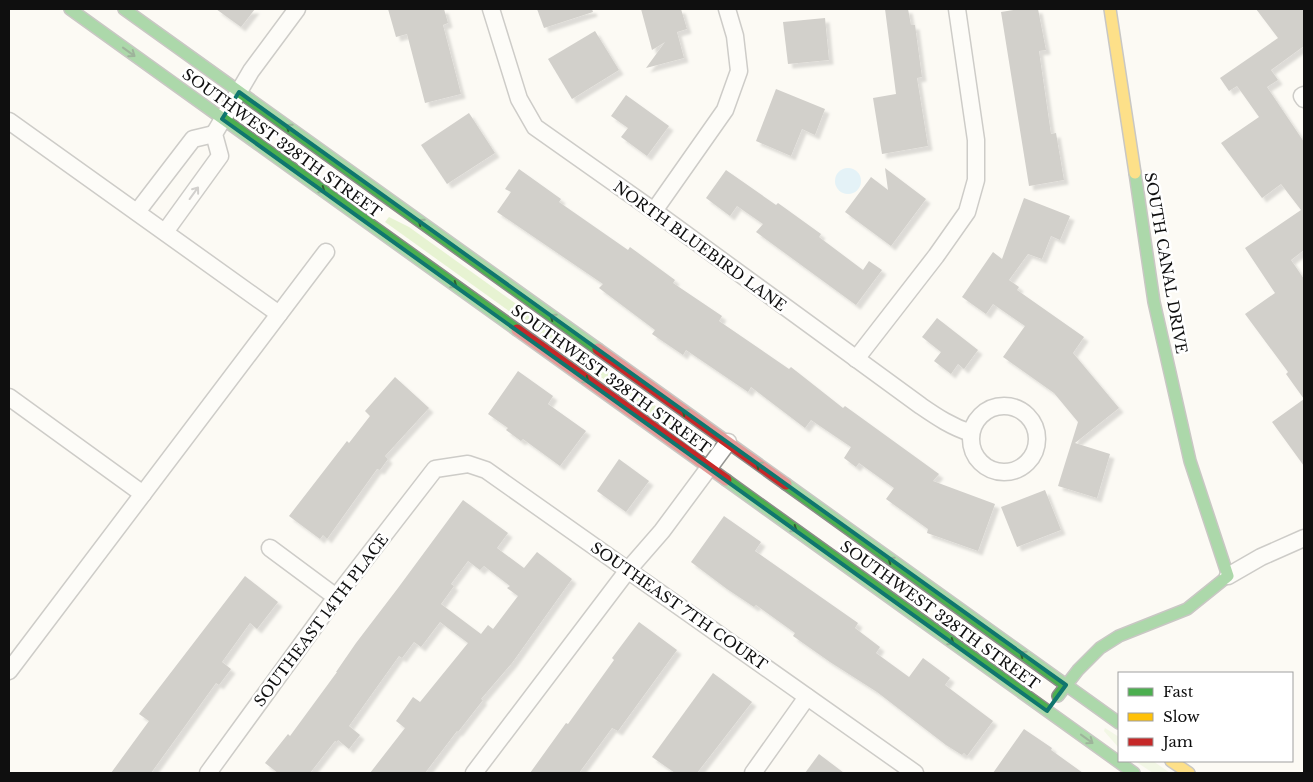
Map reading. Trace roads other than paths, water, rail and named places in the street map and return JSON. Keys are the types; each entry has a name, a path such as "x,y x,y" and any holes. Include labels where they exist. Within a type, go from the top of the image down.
{"street":[{"name":"SOUTHWEST 328TH STREET","path":"70,9 1118,762"},
{"name":"SOUTHWEST 328TH STREET","path":"124,9 1118,722"},
{"path":"165,232 220,156 214,134 251,71 297,9"},
{"name":"NORTH BLUEBIRD LANE","path":"491,9 519,99 535,126 943,421 957,429 971,433"},
{"path":"654,211 725,110 739,72 735,36 727,9"},
{"path":"856,359 936,256 967,212 976,180 976,140 956,9"},
{"name":"SOUTH CANAL DRIVE","path":"1110,9 1154,302 1190,461 1228,576"},
{"path":"1304,95 1302,96 1304,99"},
{"path":"9,121 279,314"},
{"path":"137,212 193,138 214,134"},
{"path":"9,671 326,252"},
{"path":"9,397 143,494"},
{"path":"1012,407 1021,411 1034,426 1037,436 1036,446 1033,455 1019,469 1004,473 997,472 984,466 974,455 971,448 971,433 976,420 983,413 992,408 1012,407"},
{"path":"474,773 628,570 662,531 728,442"},
{"name":"SOUTHEAST 7TH COURT","path":"435,469 468,464 486,470 915,773"},
{"name":"SOUTHEAST 14TH PLACE","path":"208,773 336,597 435,469"},
{"path":"1047,711 1085,662 1107,642 1187,609 1228,576 1261,557 1304,538"},
{"path":"270,548 336,597"},
{"path":"753,773 807,697"},
{"name":"SOUTHWEST 328TH STREET","path":"1119,762 1134,773"},
{"path":"1172,762 1189,773"}],"water":[{"path":"848,168 857,172 861,181 857,190 848,194 839,190 835,181 839,172"}]}
